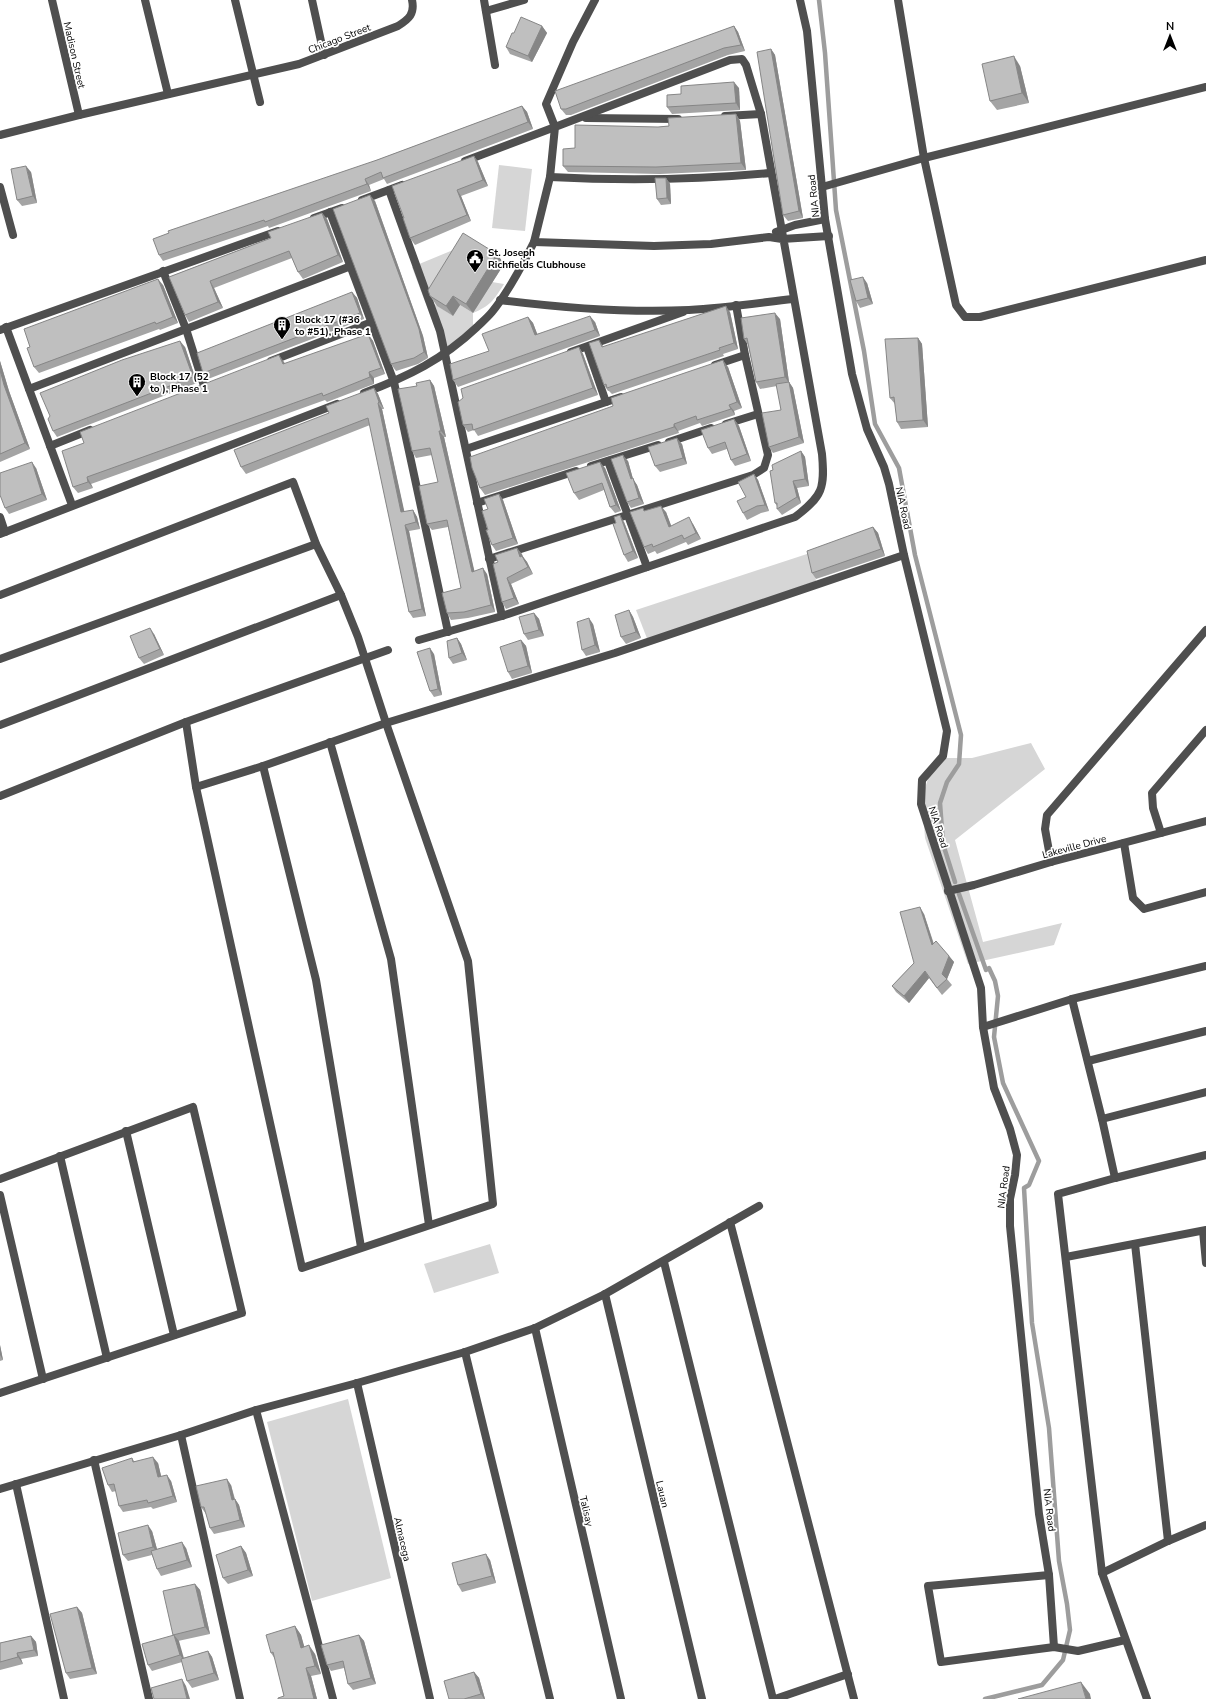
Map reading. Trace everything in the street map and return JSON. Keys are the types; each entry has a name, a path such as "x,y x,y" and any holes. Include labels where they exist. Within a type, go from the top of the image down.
{"street":[{"name":"Madison Street","path":"52,0 78,115"},
{"path":"145,0 168,94"},
{"path":"235,0 260,102"},
{"path":"312,0 324,54"},
{"name":"Chicago Street","path":"0,136 78,115 299,64 398,26 409,20 414,8 412,0"},
{"path":"484,0 495,65"},
{"path":"486,11 524,0"},
{"path":"356,396 394,382 423,368 446,354 492,313 520,271 534,242 550,177 555,127 546,104 573,42 595,0"},
{"name":"NIA Road","path":"800,0 806,31 825,219 852,374 866,429 884,467 889,484 904,556 947,731 943,756 922,780 921,804 948,891 981,988 990,1025 994,1088 1010,1129 1016,1155 1015,1175 1010,1199 1010,1226 1039,1514 1048,1575 1054,1647"},
{"path":"898,0 924,158 956,305 965,317 980,317 1206,260"},
{"path":"419,640 502,616 795,517 808,508 821,492 824,478 822,454 760,114 746,65 742,59 736,59 458,164"},
{"path":"822,187 924,158 1206,87"},
{"path":"714,117 760,114"},
{"path":"581,118 660,120 683,118"},
{"path":"550,177 596,180 659,180 710,179 770,173"},
{"path":"309,220 410,182"},
{"path":"0,187 13,235"},
{"path":"389,190 440,331 458,393 466,449 502,616"},
{"path":"330,212 394,382 448,632"},
{"path":"769,237 780,229 825,219"},
{"path":"72,505 29,389 3,328 287,228"},
{"path":"534,242 654,246 711,244 769,237 782,239 829,236"},
{"path":"29,389 351,266"},
{"path":"163,272 186,329 204,386"},
{"path":"500,300 568,308 639,311 690,310 793,299"},
{"path":"490,559 753,475 764,468 768,455 745,355 736,305"},
{"path":"565,354 690,310"},
{"path":"262,364 372,322"},
{"path":"587,347 606,402"},
{"path":"708,367 745,355"},
{"path":"466,449 628,394"},
{"path":"0,517 3,533 341,402"},
{"path":"477,502 758,414"},
{"path":"50,446 101,426"},
{"path":"608,461 647,567"},
{"path":"0,595 294,482 316,544 341,595 365,657 386,723 468,961 493,1204 302,1268 196,787 186,722"},
{"path":"0,659 316,544"},
{"path":"196,787 264,766 386,723 615,653 904,556"},
{"path":"0,725 341,595"},
{"path":"1051,862 1045,829 1047,815 1206,630"},
{"path":"0,796 186,722 388,650"},
{"path":"1161,833 1153,808 1152,793 1206,730"},
{"path":"330,742 391,959 430,1225"},
{"path":"264,766 316,980 361,1247"},
{"name":"Lakeville Drive","path":"948,891 1206,821"},
{"path":"1124,843 1133,898 1144,909 1206,892"},
{"path":"990,1025 1072,999 1206,966"},
{"path":"1072,999 1102,1118 1115,1178"},
{"path":"1088,1062 1206,1031"},
{"path":"1102,1118 1206,1092"},
{"path":"0,1180 126,1131 193,1107 242,1313 0,1393"},
{"path":"126,1131 174,1335"},
{"path":"1147,1699 1102,1573 1058,1194 1206,1155"},
{"path":"60,1156 106,1358"},
{"path":"0,1195 43,1379"},
{"path":"0,1489 181,1435 256,1410 465,1352 535,1328 605,1294 664,1262 759,1206"},
{"path":"730,1222 854,1699"},
{"path":"1066,1257 1204,1231 1206,1263"},
{"path":"1135,1244 1168,1541"},
{"path":"664,1262 774,1699 848,1674"},
{"name":"Lauan","path":"605,1294 702,1699"},
{"name":"Talisay","path":"535,1328 621,1699"},
{"path":"465,1352 550,1699"},
{"name":"Almacega","path":"357,1383 430,1699"},
{"path":"256,1410 333,1699"},
{"path":"181,1435 240,1699"},
{"path":"94,1460 150,1699"},
{"path":"16,1484 64,1699"},
{"path":"1102,1573 1168,1541 1206,1525"},
{"path":"1048,1575 928,1586 941,1662 1054,1647 1078,1651 1125,1640"}],"shaded area":[{"path":"499,165 532,169 525,231 492,228"},
{"path":"470,243 433,303 453,316 460,305 473,313 473,325 458,344 443,350 412,267"},
{"path":"492,282 504,284 491,302 484,308 473,313"},
{"path":"810,553 816,581 648,641 636,610"},
{"path":"1031,743 1045,769 955,840 983,942 1062,923 1054,945 968,964 925,838 922,797 929,776 941,758 972,758"},
{"path":"490,1244 499,1273 434,1293 424,1264"},
{"path":"348,1399 391,1578 312,1601 267,1422"}],"building":[{"path":"521,17 542,26 528,56 506,47"},
{"path":"734,26 741,45 724,48 566,109 561,109 555,91"},
{"path":"771,49 799,211 783,215 757,52"},
{"path":"1014,56 1022,93 990,101 982,64"},
{"path":"734,82 736,103 667,107 667,95 681,94 681,86"},
{"path":"522,106 528,122 383,178 381,172 365,179 367,184 265,222 264,220 159,255 153,239 169,233 168,231 377,160"},
{"path":"736,114 741,163 656,167 563,166 563,149 575,148 575,125 658,127 669,126 668,118"},
{"path":"474,156 483,180 457,190 467,215 410,238 392,186"},
{"path":"26,166 33,196 17,200 11,169"},
{"path":"655,178 666,178 667,198 657,199"},
{"path":"370,195 419,329 424,352 414,358 391,364 333,209"},
{"path":"322,213 338,255 298,272 289,251 210,281 218,302 185,315 169,277 271,238 268,232"},
{"name":"St. Joseph Richfields Clubhouse","path":"463,233 497,254 466,304 453,296 446,306 430,296 428,290"},
{"path":"863,277 868,298 856,301 850,280"},
{"path":"158,279 173,317 156,324 155,322 34,367 27,348 30,347 24,329"},
{"name":"Block 17 (#36 to #51), Phase 1","path":"352,292 360,313 203,373 197,353"},
{"path":"726,306 734,343 719,348 720,350 607,388 606,384 604,385 589,343 599,340 602,347"},
{"path":"775,313 785,377 756,382 747,338 744,339 741,318"},
{"path":"590,316 595,330 453,380 450,364 489,351 482,334 528,317 535,335"},
{"path":"368,334 381,368 369,372 370,377 323,396 322,393 87,477 88,482 73,487 62,451 84,443 80,432 279,355 283,364"},
{"path":"918,338 923,420 897,422 894,397 890,398 885,339"},
{"path":"180,341 193,377 53,431 48,419 50,416 40,393 122,360"},
{"path":"579,347 593,388 473,430 472,424 463,425 458,402 463,398 461,389"},
{"path":"723,360 737,402 729,405 731,409 697,420 696,416 674,424 674,427 480,488 472,468 470,457 613,406 611,398"},
{"path":"0,370 25,443 0,454"},
{"path":"430,380 441,431 439,431 472,572 483,568 491,605 464,612 447,613 442,593 461,588 447,520 427,524 419,486 438,482 430,448 412,451 398,389 417,386 416,383"},
{"path":"789,382 799,437 769,447 762,413 781,410 776,384"},
{"path":"374,388 379,402 401,512 413,510 416,522 405,525 422,609 409,612 368,418 241,467 234,450 329,413 326,406"},
{"path":"734,419 747,454 731,460 725,442 708,448 701,430"},
{"path":"677,438 683,458 655,466 648,447"},
{"path":"801,451 805,479 793,481 797,497 777,509 770,471 773,470 772,465"},
{"path":"623,455 631,479 633,478 639,498 627,502 611,459"},
{"path":"32,462 42,494 5,508 0,495 0,473"},
{"path":"600,462 616,505 610,507 602,483 574,493 566,473"},
{"path":"754,474 765,505 757,506 743,513 737,501 746,497 738,482"},
{"path":"499,494 513,538 492,545 486,530 488,530 482,511 488,509 484,499"},
{"path":"661,506 669,527 689,517 696,533 684,539 682,535 653,547 652,544 644,547 630,512 643,508 644,511"},
{"path":"620,515 633,551 624,555 613,524 616,523 614,517"},
{"path":"873,527 881,549 812,573 807,551"},
{"path":"517,548 520,557 522,556 528,567 507,578 514,598 502,602 493,564 498,562 495,555"},
{"path":"629,610 636,632 621,637 615,615"},
{"path":"534,613 539,630 524,634 519,617"},
{"path":"589,618 595,645 582,650 577,622"},
{"path":"150,628 160,649 139,658 130,636"},
{"path":"457,638 462,653 449,658 447,641"},
{"path":"521,640 528,666 508,672 500,647"},
{"path":"430,648 438,689 430,691 417,652"},
{"path":"920,907 932,945 936,941 949,956 942,974 947,979 937,988 925,971 904,996 892,986 914,963 900,912"},
{"path":"153,1457 158,1477 167,1475 173,1496 148,1503 147,1500 119,1506 114,1484 108,1485 102,1468 132,1458 133,1462"},
{"path":"227,1479 232,1500 235,1499 240,1520 210,1528 204,1507 201,1507 196,1486"},
{"path":"148,1525 153,1547 123,1555 118,1533"},
{"path":"182,1542 187,1560 157,1569 151,1551"},
{"path":"241,1546 248,1570 223,1578 216,1555"},
{"path":"486,1554 492,1576 458,1585 452,1563"},
{"path":"195,1584 205,1627 173,1635 163,1591"},
{"path":"77,1607 92,1668 66,1673 50,1614"},
{"path":"295,1626 301,1648 309,1645 315,1666 306,1668 314,1699 278,1699 284,1696 273,1652 271,1653 266,1635"},
{"path":"174,1635 180,1655 148,1665 142,1644"},
{"path":"359,1635 371,1678 348,1684 343,1661 327,1665 321,1645"},
{"path":"31,1636 34,1650 17,1653 18,1657 0,1662 0,1643"},
{"path":"208,1651 214,1673 187,1681 181,1659"},
{"path":"474,1672 481,1694 464,1699 449,1699 444,1681"},
{"path":"182,1679 187,1699 154,1699 151,1688"},
{"path":"1081,1682 1086,1699 1018,1699"}],"waterway":[{"path":"819,0 825,53 836,210 864,351 875,424 899,468 915,555 961,735 959,764 947,782 940,803 943,844 955,882"},
{"path":"959,894 986,970 989,968 995,981 998,996 994,1037 1003,1083 1039,1161 1029,1185 1024,1188 1032,1323 1049,1428 1059,1561 1070,1630 1063,1660 1042,1685 985,1699"}],"place":[{"name":"St. Joseph Richfields Clubhouse","path":"475,273"},
{"name":"Block 17 (#36 to #51), Phase 1","path":"282,340"},
{"name":"Block 17 (52 to ), Phase 1","path":"137,397"}]}
